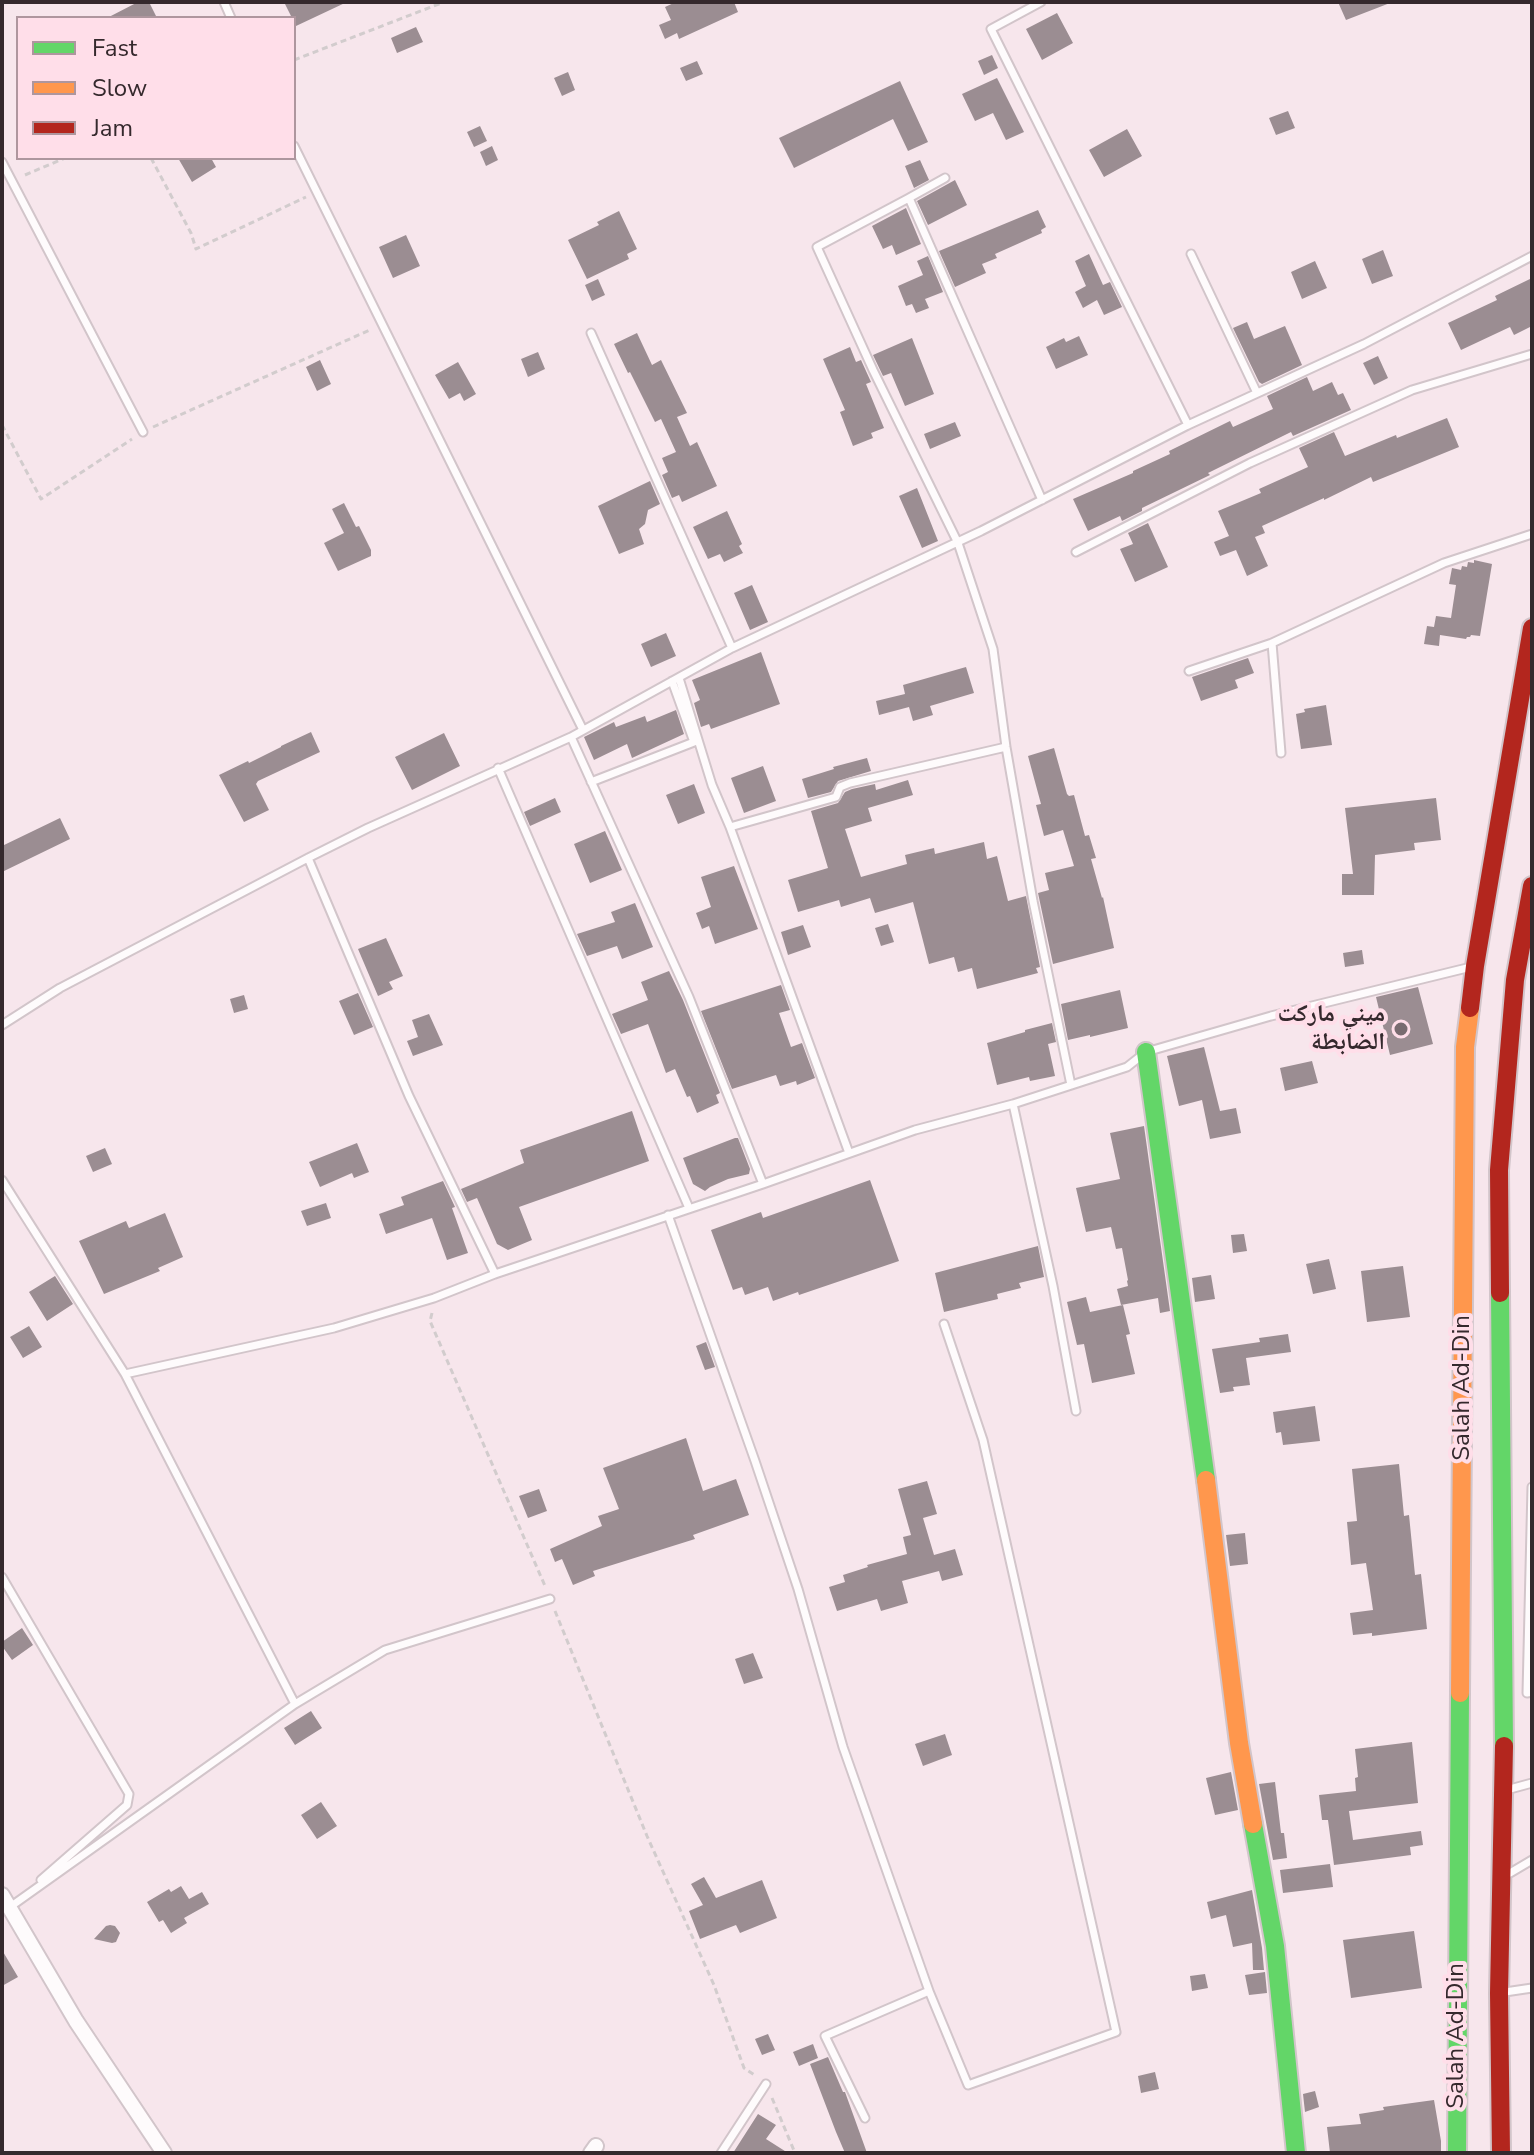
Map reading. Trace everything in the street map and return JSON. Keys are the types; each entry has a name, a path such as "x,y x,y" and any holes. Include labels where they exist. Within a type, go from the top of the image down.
{"main road":[{"name":"Salah Ad-Din","path":"1457,2153 1465,1047 1475,966 1532,628"},
{"name":"Salah Ad-Din","path":"1501,2153 1499,1993 1504,1791 1499,1170 1532,886"},
{"path":"1146,1052 1196,1398 1239,1743 1275,1946 1296,2153"}],"street":[{"path":"6,1901 76,2021 164,2153"}],"lane":[{"path":"1041,2 991,29 1188,425"},
{"path":"296,150 583,730"},
{"path":"2,162 143,432"},
{"path":"945,178 817,247 958,543 993,649 1006,747 1033,901 1071,1085"},
{"path":"909,198 1042,500"},
{"path":"1191,254 1257,393"},
{"path":"2,1025 60,988 308,858 571,737 732,648 958,543 1188,425 1364,344 1532,256"},
{"path":"591,333 732,648"},
{"path":"1076,552 1250,463 1412,390 1532,354"},
{"path":"1189,671 1272,643 1444,563 1532,534"},
{"path":"1272,643 1281,753"},
{"path":"591,782 694,742 676,680"},
{"path":"676,680 849,1153"},
{"path":"571,737 689,997 763,1184"},
{"path":"730,827 836,797 840,787 850,783 1006,747"},
{"path":"498,768 689,1208"},
{"path":"308,858 409,1096 495,1274"},
{"path":"125,1374 334,1328 434,1298 495,1274 915,1130 1013,1104 1127,1067 1146,1052 1271,1016 1475,966"},
{"path":"1013,1104 1053,1286 1076,1411"},
{"path":"2,1180 125,1374 295,1704"},
{"path":"668,1215 789,1561 843,1747 929,1991 968,2085 1116,2032 983,1440 944,1324"},
{"path":"1532,1487 1527,1693 1532,1692"},
{"path":"2,1577 129,1794 127,1805 6,1901"},
{"path":"6,1901 295,1704 385,1650 550,1599"},
{"path":"1504,1791 1532,1783"},
{"path":"1502,1877 1532,1860"},
{"path":"1499,1993 1532,1988"},
{"path":"865,2118 825,2036 929,1991"},
{"path":"721,2153 766,2084"}],"path":[{"path":"296,59 444,2"},
{"path":"12,180 60,160"},
{"path":"152,160 191,233 196,249 316,192"},
{"path":"2,425 41,499 143,432 382,324"},
{"path":"434,1298 430,1321 550,1599 647,1836 714,1985 744,2068 766,2084 795,2153"}],"building":[{"path":"138,2 149,2 156,16 111,16"},
{"path":"284,2 347,2 296,26 296,16 291,16"},
{"path":"676,2 734,2 738,12 679,39 677,33 665,39 659,25 671,20 665,7"},
{"path":"1338,2 1389,2 1390,3 1346,20"},
{"path":"1057,13 1073,43 1042,60 1026,29"},
{"path":"416,27 423,42 397,53 391,38"},
{"path":"992,55 998,68 984,75 978,61"},
{"path":"697,61 703,74 686,81 680,68"},
{"path":"568,72 575,90 562,96 554,78"},
{"path":"997,78 1024,132 1006,140 993,113 975,121 962,94"},
{"path":"900,81 928,142 908,151 893,119 794,168 779,138"},
{"path":"1288,111 1295,128 1276,135 1269,118"},
{"path":"480,126 487,141 474,147 467,132"},
{"path":"1127,129 1142,156 1104,177 1089,150"},
{"path":"492,146 498,160 486,166 480,152"},
{"path":"179,160 212,160 216,167 192,182"},
{"path":"920,160 929,180 914,188 905,166"},
{"path":"955,180 967,205 928,225 917,201"},
{"path":"906,208 921,244 896,255 892,245 883,249 872,226"},
{"path":"1038,210 1046,227 1041,230 1042,233 995,254 997,258 982,264 986,273 955,287 939,251"},
{"path":"619,211 637,249 627,254 629,259 587,279 568,240"},
{"path":"406,235 420,266 393,278 379,247"},
{"path":"1383,250 1393,276 1372,284 1362,259"},
{"path":"1089,254 1103,285 1110,282 1122,307 1104,315 1097,300 1083,308 1075,292 1086,286 1075,261"},
{"path":"928,256 943,292 925,299 929,308 916,313 912,304 906,306 898,286 923,275 917,261"},
{"path":"1315,261 1327,288 1302,299 1291,272"},
{"path":"1532,278 1532,326 1514,335 1510,327 1461,350 1448,323 1497,300 1495,296"},
{"path":"598,279 605,295 592,301 585,285"},
{"path":"1247,322 1254,339 1285,326 1302,365 1262,384 1259,382 1233,328"},
{"path":"637,333 652,365 661,360 687,413 677,417 690,446 697,442 717,486 682,502 679,495 672,498 662,475 668,472 662,458 676,452 661,419 655,422 614,344"},
{"path":"1079,336 1088,355 1056,369 1046,347 1064,338 1066,342"},
{"path":"912,338 934,394 905,406 891,373 883,376 873,355"},
{"path":"850,347 856,362 861,360 871,382 866,384 884,428 871,433 873,438 853,446 840,412 845,410 823,359"},
{"path":"538,352 545,369 528,377 521,359"},
{"path":"1378,356 1388,378 1374,385 1363,363"},
{"path":"320,360 331,384 317,391 306,367"},
{"path":"458,362 476,394 464,401 460,393 449,399 435,375"},
{"path":"1307,377 1313,391 1332,382 1338,395 1343,393 1351,410 1293,436 1291,432 1122,521 1120,516 1088,531 1073,499 1133,473 1230,421 1233,427 1273,409 1267,396"},
{"path":"1447,418 1459,447 1373,482 1371,477 1262,526 1265,533 1255,537 1268,566 1247,576 1236,550 1220,556 1214,542 1229,536 1218,511 1261,493 1259,489 1308,467 1299,448 1334,432 1345,456"},
{"path":"955,422 961,436 930,449 924,434"},
{"path":"650,481 660,504 648,510 645,524 639,529 644,544 619,554 598,506"},
{"path":"917,488 938,541 922,548 899,496"},
{"path":"344,503 356,527 359,526 371,556 338,571 324,543 344,533 332,509"},
{"path":"727,511 743,553 724,562 720,554 708,559 693,527"},
{"path":"1148,523 1168,567 1135,582 1120,549 1133,544 1128,533"},
{"path":"1474,560 1492,564 1480,636 1471,635 1466,639 1440,635 1439,646 1424,644 1427,626 1434,627 1436,616 1451,618 1456,585 1449,584 1452,568 1461,570 1462,566 1467,567 1468,562 1474,563"},
{"path":"752,585 768,622 750,630 734,593"},
{"path":"666,633 676,656 651,667 641,644"},
{"path":"761,652 780,704 711,729 709,724 701,727 694,703 700,700 692,680"},
{"path":"1248,658 1254,673 1235,680 1238,688 1201,701 1192,677"},
{"path":"966,667 974,693 930,706 933,715 913,721 909,707 879,715 876,701 905,694 903,685"},
{"path":"1326,705 1332,745 1301,749 1296,714 1305,712 1304,709"},
{"path":"676,710 684,734 632,758 627,744 594,760 584,737 614,722 616,727 645,716 647,722"},
{"path":"311,732 320,752 258,781 256,784 269,810 244,822 219,775"},
{"path":"444,733 460,766 412,790 395,757"},
{"path":"1054,748 1067,794 1074,795 1085,836 1089,835 1096,858 1091,859 1114,948 1053,964 1038,893 1049,890 1045,873 1074,866 1063,830 1044,836 1036,805 1041,804 1028,756"},
{"path":"867,758 871,771 838,781 831,792 808,798 802,779"},
{"path":"763,766 776,801 744,813 731,778"},
{"path":"908,780 913,795 868,808 872,821 845,829 861,877 907,864 905,855 934,848 935,854 984,842 987,859 997,856 1008,901 1026,896 1040,967 1036,968 1038,973 977,989 972,968 958,972 954,957 929,964 913,902 875,913 870,898 841,907 839,900 798,912 788,880 828,868 811,811 838,803 845,792 852,789 875,784 876,790"},
{"path":"694,784 705,813 678,824 666,795"},
{"path":"555,798 561,812 530,826 524,812"},
{"path":"1436,798 1441,840 1414,843 1415,850 1375,855 1374,895 1342,895 1342,874 1353,874 1345,808"},
{"path":"60,818 70,839 2,872 2,846"},
{"path":"605,831 622,870 590,883 574,844"},
{"path":"734,866 758,929 715,944 709,926 702,929 696,913 711,907 701,877"},
{"path":"635,903 653,947 622,959 617,946 587,956 577,934 615,922 611,912"},
{"path":"888,924 894,942 881,946 875,928"},
{"path":"803,925 811,947 788,955 781,932"},
{"path":"386,938 403,976 389,982 393,989 378,996 358,949"},
{"path":"1362,950 1364,964 1345,967 1343,953"},
{"path":"669,971 720,1093 716,1095 719,1103 697,1113 675,1069 666,1073 648,1024 621,1034 612,1014 648,1000 641,982"},
{"path":"781,985 790,1010 779,1013 791,1047 802,1043 815,1078 797,1085 796,1081 780,1086 776,1075 732,1089 701,1011"},
{"path":"1418,987 1433,1044 1390,1055 1376,997"},
{"path":"1120,990 1128,1028 1068,1040 1061,1004"},
{"path":"358,993 373,1027 354,1035 339,1001"},
{"path":"244,995 248,1009 234,1013 230,999"},
{"path":"429,1014 443,1045 413,1056 407,1041 418,1037 412,1020"},
{"path":"1052,1023 1056,1042 1048,1044 1055,1076 1030,1081 1029,1077 997,1085 987,1043"},
{"path":"1204,1047 1220,1111 1236,1108 1241,1133 1210,1139 1202,1100 1179,1106 1167,1056"},
{"path":"1312,1061 1318,1083 1285,1091 1280,1068"},
{"path":"632,1111 649,1161 519,1207 532,1240 508,1250 497,1244 477,1198 467,1202 461,1189 524,1163 520,1150"},
{"path":"1144,1126 1170,1311 1160,1313 1158,1298 1121,1305 1117,1289 1128,1286 1122,1248 1116,1249 1111,1227 1086,1232 1076,1188 1120,1179 1110,1133"},
{"path":"738,1138 750,1169 749,1174 728,1179 705,1191 693,1184 683,1158"},
{"path":"357,1143 369,1172 354,1178 352,1173 320,1187 309,1162"},
{"path":"105,1148 112,1164 93,1172 86,1156"},
{"path":"870,1180 899,1261 773,1301 768,1287 745,1295 742,1287 733,1290 711,1230 761,1212 763,1218"},
{"path":"443,1181 455,1207 452,1208 468,1253 447,1260 432,1218 386,1234 379,1214 404,1205 401,1197"},
{"path":"326,1203 331,1218 307,1226 301,1211"},
{"path":"165,1213 183,1257 158,1268 160,1271 104,1294 79,1241 126,1221 129,1228"},
{"path":"1244,1234 1247,1251 1233,1253 1231,1235"},
{"path":"1038,1246 1044,1277 1019,1283 1021,1288 997,1294 998,1299 944,1312 935,1273"},
{"path":"1329,1259 1336,1289 1313,1294 1306,1264"},
{"path":"1403,1266 1410,1317 1367,1322 1361,1271"},
{"path":"1211,1275 1215,1299 1195,1302 1192,1278"},
{"path":"55,1276 73,1304 47,1321 29,1292"},
{"path":"1086,1297 1090,1312 1123,1305 1135,1374 1092,1383 1084,1344 1077,1345 1067,1302"},
{"path":"29,1326 42,1347 23,1358 10,1337"},
{"path":"1288,1334 1291,1352 1246,1358 1250,1385 1233,1387 1234,1391 1220,1393 1212,1349 1260,1342 1259,1338"},
{"path":"706,1342 715,1367 705,1370 696,1346"},
{"path":"1315,1406 1320,1441 1283,1445 1281,1432 1276,1433 1273,1412"},
{"path":"686,1438 703,1491 736,1479 749,1515 693,1535 695,1539 593,1571 595,1576 573,1585 562,1559 555,1562 550,1549 602,1526 598,1516 619,1509 603,1468"},
{"path":"1399,1464 1404,1516 1409,1515 1415,1575 1421,1574 1427,1629 1372,1636 1372,1633 1353,1635 1350,1613 1373,1610 1366,1563 1351,1565 1347,1522 1357,1521 1352,1469"},
{"path":"927,1481 937,1514 923,1518 934,1555 955,1549 963,1575 942,1581 939,1571 902,1581 908,1603 881,1611 877,1599 837,1611 829,1587 845,1582 843,1575 907,1554 903,1537 911,1535 898,1489"},
{"path":"539,1489 547,1511 528,1518 519,1496"},
{"path":"1245,1533 1248,1564 1230,1566 1226,1535"},
{"path":"22,1628 33,1645 12,1660 2,1642"},
{"path":"753,1653 763,1678 744,1684 735,1659"},
{"path":"311,1711 322,1728 295,1745 284,1728"},
{"path":"945,1734 952,1755 923,1766 915,1744"},
{"path":"1412,1742 1418,1803 1349,1811 1353,1840 1421,1831 1423,1845 1410,1847 1411,1855 1334,1865 1328,1820 1322,1820 1319,1795 1356,1791 1355,1749"},
{"path":"1231,1772 1238,1810 1215,1815 1206,1778"},
{"path":"1275,1782 1287,1858 1273,1860 1259,1784"},
{"path":"321,1802 337,1826 317,1839 301,1815"},
{"path":"1330,1864 1333,1887 1283,1893 1280,1870"},
{"path":"704,1877 716,1898 762,1880 777,1918 740,1933 736,1925 700,1939 689,1911 703,1905 691,1884"},
{"path":"181,1886 189,1899 202,1892 209,1904 184,1918 187,1923 171,1933 163,1920 159,1922 147,1902"},
{"path":"1252,1890 1264,1970 1253,1970 1252,1943 1233,1947 1226,1915 1211,1919 1207,1902"},
{"path":"110,1925 120,1933 116,1942 94,1939 106,1926"},
{"path":"1414,1931 1422,1988 1351,1998 1343,1940"},
{"path":"2,1950 18,1977 2,1986"},
{"path":"1265,1972 1267,1993 1249,1995 1245,1975"},
{"path":"1205,1974 1208,1988 1192,1991 1190,1976"},
{"path":"768,2034 775,2050 762,2055 755,2039"},
{"path":"813,2044 818,2058 799,2066 793,2052"},
{"path":"828,2057 845,2092 867,2153 845,2153 836,2132 810,2064"},
{"path":"1155,2072 1159,2089 1141,2093 1138,2076"},
{"path":"1315,2091 1319,2107 1305,2112 1303,2094"},
{"path":"1434,2100 1441,2153 1330,2153 1327,2127 1361,2124 1359,2114 1384,2110 1383,2107"},
{"path":"758,2114 776,2125 766,2139 788,2153 733,2153"}],"traffic: fast":[{"path":"1146,1052 1206,1480"},
{"path":"1500,1293 1504,1746"},
{"path":"1457,2153 1460,1693"},
{"path":"1253,1824 1275,1946 1296,2153"}],"traffic: slow":[{"path":"1460,1693 1465,1047 1470,1008"},
{"path":"1206,1480 1239,1743 1253,1824"}],"traffic: jam":[{"path":"1470,1008 1532,628"},
{"path":"1500,1293 1499,1170 1515,980 1532,886"},
{"path":"1501,2153 1499,1993 1504,1746"}],"place":[{"name":"ميني ماركت الضابطة","path":"1401,1029"}]}
